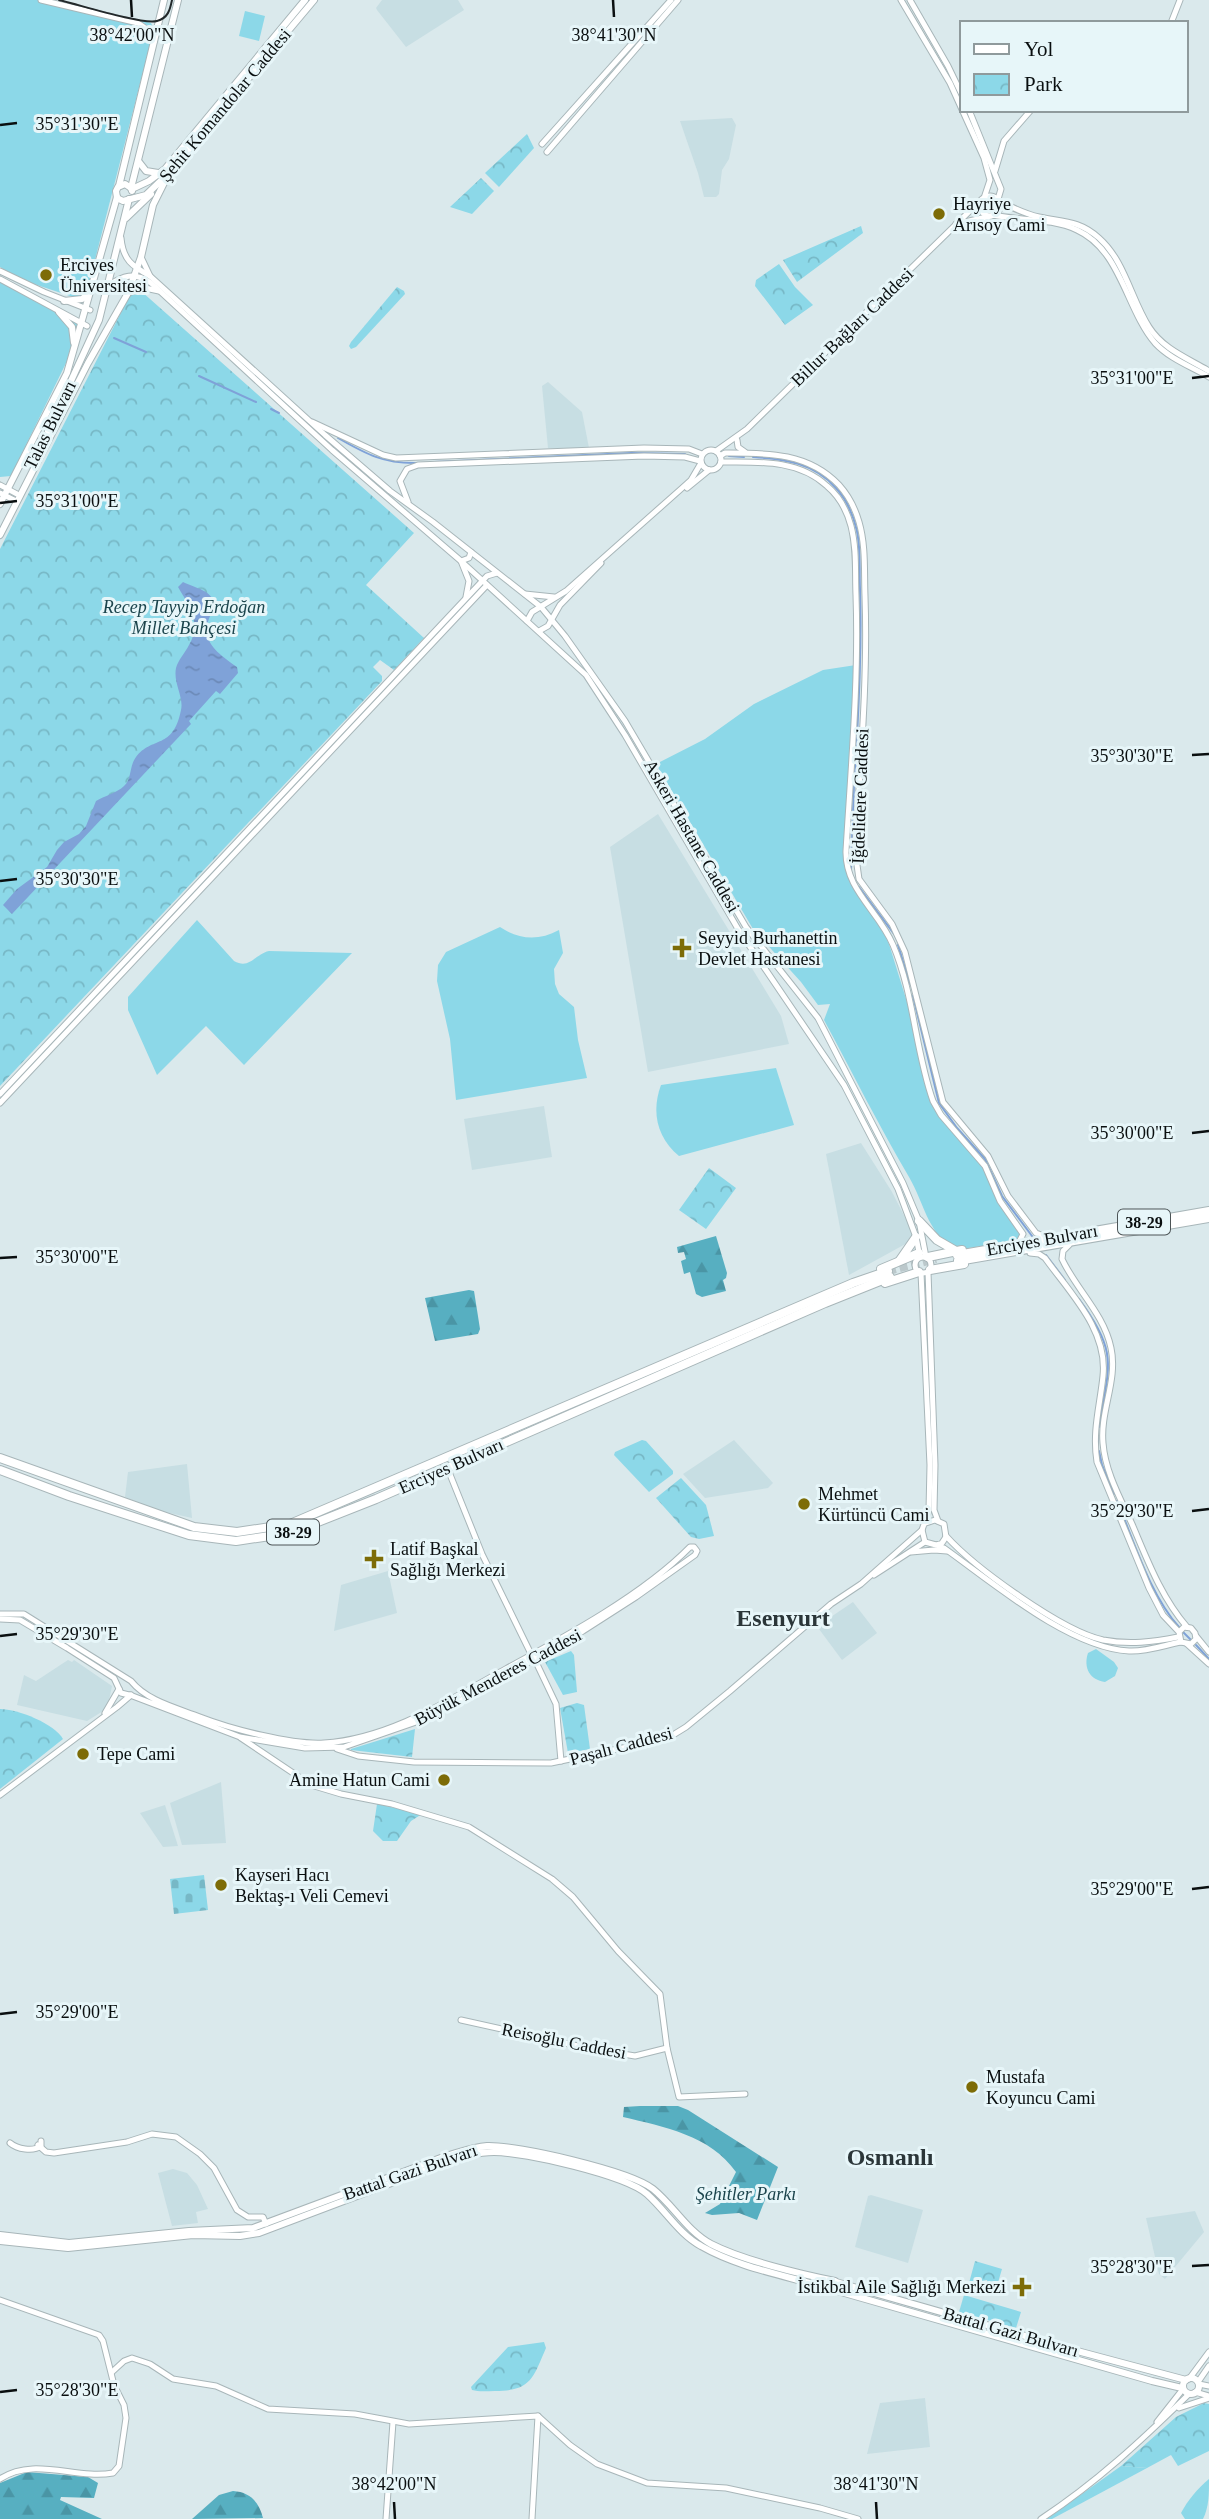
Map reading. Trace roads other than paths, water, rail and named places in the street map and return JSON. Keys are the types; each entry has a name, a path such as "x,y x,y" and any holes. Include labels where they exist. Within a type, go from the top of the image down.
{"highway":[{"name":"Erciyes Bulvarı","path":"1080,1237 1209,1211"},
{"name":"Erciyes Bulvarı","path":"957,1256 1209,1218"},
{"path":"919,1221 957,1256"},
{"path":"900,1260 916,1237"},
{"path":"790,1311 900,1260 923,1254 957,1256 1019,1241 1046,1237 1080,1237"},
{"path":"710,1354 873,1287 929,1271 1069,1245 1080,1237"},
{"path":"929,1271 938,1255"},
{"path":"900,1260 909,1268 908,1276"},
{"name":"Erciyes Bulvarı","path":"0,1458 194,1527 237,1532 283,1525 342,1503 853,1283 889,1274 710,1354 290,1533 236,1541 189,1535 69,1496 0,1470"}],"main road":[{"path":"164,0 120,186 116,191 117,197 123,201 130,199 178,0"},
{"name":"Şehit Komandolar Caddesi","path":"132,188 160,173 305,0"},
{"name":"Şehit Komandolar Caddesi","path":"130,199 146,195 169,173 314,0"},
{"path":"139,160 148,172 160,173"},
{"path":"0,535 88,363 128,293 137,272 153,205 169,173"},
{"path":"125,220 142,205 160,182"},
{"path":"120,186 125,184 132,188"},
{"name":"Talas Bulvarı","path":"0,504 67,373 117,197"},
{"name":"Talas Bulvarı","path":"0,527 99,320 130,199"},
{"path":"64,300 82,299 90,292"},
{"path":"59,312 72,327 73,352"},
{"path":"96,312 99,320 94,326 85,317 96,312"},
{"name":"Battal Gazi Bulvarı","path":"0,2238 69,2243 189,2231 240,2230 266,2224 446,2156 470,2149 502,2146 633,2178 653,2189 691,2229 710,2244 750,2258 1081,2353 1199,2383"},
{"name":"Battal Gazi Bulvarı","path":"0,2238 68,2248 193,2235 240,2236 259,2233 469,2155 513,2153 624,2182 646,2193 677,2227 698,2245 724,2257 1187,2391"},
{"path":"833,2290 829,2285 835,2281"},
{"path":"1187,2391 1188,2380"},
{"path":"1187,2391 1199,2383"}],"street":[{"path":"41,0 141,25 150,32 154,42"},
{"path":"542,144 671,0"},
{"path":"547,152 678,0"},
{"path":"901,0 960,104"},
{"path":"910,0 960,91"},
{"path":"1172,21 1180,0"},
{"path":"964,112 995,171 1001,191 999,210 992,216"},
{"path":"970,112 986,157 990,180 981,210 992,216"},
{"path":"995,171 1002,146 1011,131 1029,112"},
{"path":"986,157 1002,146"},
{"path":"983,198 992,196 1020,212 1065,219 1093,234 1113,255 1149,327 1159,339 1172,350 1209,370"},
{"name":"Billur Bağları Caddesi","path":"747,429 933,250 983,198"},
{"path":"956,224 992,216 1061,224 1079,231 1094,241 1108,259 1145,330 1156,344 1176,360 1209,377"},
{"path":"121,235 124,256 137,272 150,276"},
{"path":"141,257 150,276"},
{"path":"0,271 64,300 85,317"},
{"path":"107,286 120,277 137,272"},
{"name":"Askeri Hastane Caddesi","path":"137,272 332,450 582,670 609,708 738,929 844,1084 898,1189 923,1254"},
{"name":"Askeri Hastane Caddesi","path":"150,276 309,421 409,505 541,607 586,663 625,721 752,936 818,1018 903,1183 919,1221 923,1254"},
{"path":"0,279 59,312 85,317"},
{"path":"128,293 145,288 160,291"},
{"path":"59,312 64,308 64,300"},
{"path":"309,421 387,457 635,448 689,449 702,454 710,450 719,456"},
{"path":"719,456 747,429"},
{"path":"527,621 533,612 557,597 676,496 709,470 717,468 719,456 747,429"},
{"path":"737,440 738,447 751,453 748,462"},
{"name":"İğdelidere Caddesi","path":"719,456 725,453 751,453 792,457 815,466 842,489 858,517 864,551 866,650 856,866 861,882 889,919 905,952 943,1102 988,1156 1008,1196 1035,1233 1046,1237"},
{"path":"539,631 546,628 560,604 602,562 676,496 695,473 702,454"},
{"path":"409,505 400,481 407,470 418,465 635,456 690,458 701,462 709,470"},
{"name":"İğdelidere Caddesi","path":"719,456 790,466 806,471 831,490 847,514 855,551 857,636 846,851 848,873 853,887 882,924 894,948 933,1101 985,1166 1000,1201 1023,1234 1019,1241"},
{"path":"690,458 695,473"},
{"path":"0,485 4,492 15,497"},
{"path":"465,599 469,581 461,561 469,558 471,552"},
{"path":"0,1103 485,583 488,575 497,573"},
{"path":"0,1094 465,599 485,583"},
{"path":"524,594 543,598 557,597"},
{"path":"1069,1245 1063,1251 1062,1259 1100,1320 1111,1349 1112,1376 1102,1444 1107,1466 1151,1569 1169,1602 1209,1652"},
{"path":"1030,1253 1045,1258 1091,1321 1100,1338 1104,1357 1094,1442 1097,1462 1149,1588 1163,1615 1181,1639 1209,1664"},
{"path":"925,1542 922,1530 929,1510 930,1465 924,1283 929,1271 931,1265 923,1254 915,1265 929,1271"},
{"path":"929,1271 924,1283 935,1465 934,1510 938,1521"},
{"path":"908,1276 924,1283"},
{"path":"447,1467 482,1554 556,1704 561,1761"},
{"path":"926,1523 938,1521 944,1524 946,1536 974,1561 1018,1595 1086,1635 1130,1644 1181,1639 1194,1642 1196,1636"},
{"name":"Paşalı Caddesi","path":"334,1748 358,1756 414,1762 561,1761 673,1735 831,1604 868,1578 877,1567 922,1530"},
{"path":"936,1545 942,1543 946,1536"},
{"path":"868,1578 925,1542 949,1552 1017,1601 1086,1642 1130,1651 1181,1639"},
{"name":"Büyük Menderes Caddesi","path":"130,1695 242,1735 304,1748 334,1748 364,1742 422,1720 533,1658 636,1597 692,1556 688,1554 688,1549 631,1593 533,1658 425,1712 360,1737 315,1744 242,1735 146,1695 135,1686"},
{"path":"908,1552 949,1552"},
{"path":"0,1616 22,1617 135,1686 117,1707 0,1795"},
{"path":"22,1617 114,1678 122,1694 130,1695"},
{"path":"1181,1639 1187,1627"},
{"path":"103,1716 121,1682 127,1679"},
{"path":"242,1735 311,1785 392,1804 469,1827 552,1879 573,1897 618,1951 660,1994 667,2049 679,2097 745,2094"},
{"name":"Reisoğlu Caddesi","path":"461,2020 635,2056 667,2049"},
{"path":"10,2143 19,2148 40,2145 54,2153 127,2142 164,2133 176,2137 214,2168 237,2210 248,2217 263,2217 266,2224"},
{"path":"0,2300 99,2335 103,2341 114,2385 124,2405 126,2418 116,2471 95,2475 30,2469 18,2470 0,2479"},
{"path":"1188,2380 1209,2352"},
{"path":"112,2372 124,2361 132,2358 150,2364 173,2379 216,2386 268,2409 355,2414 409,2424 538,2416 570,2445 597,2464 639,2480 671,2486 726,2488 858,2519"},
{"path":"1209,2366 1199,2383 1209,2386"},
{"path":"1041,2519 1094,2482 1170,2413 1187,2391"},
{"path":"1150,2432 1168,2405 1187,2391"},
{"name":"Battal Gazi Bulvarı","path":"1187,2391 1209,2397"},
{"path":"1170,2413 1185,2404 1209,2397"},
{"path":"533,2519 538,2416"},
{"path":"386,2519 393,2422"}],"water":[{"path":"183,582 202,590 213,600 216,605 207,625 209,641 237,667 238,673 220,694 216,691 189,721 191,724 12,914 3,905 17,889 47,867 64,842 79,834 86,826 96,801 124,786 136,757 173,731 182,705 176,668 193,637 194,629 192,615 178,587"}],"waterway":[{"path":"114,338 146,352"},
{"path":"199,376 256,402"},
{"path":"271,409 279,413"},
{"path":"338,438 376,457 395,462 418,463"},
{"path":"434,462 631,453 685,454"},
{"path":"729,456 744,457"},
{"path":"753,457 788,461 818,473 840,493 854,519 859,545 860,613 855,776"},
{"path":"851,869 854,784"},
{"path":"859,887 894,934"},
{"path":"898,945 910,984"},
{"path":"913,996 939,1103 985,1159 1002,1196 1032,1236"},
{"path":"1046,1255 1065,1280"},
{"path":"1079,1299 1092,1317 1106,1347 1108,1373 1099,1427"},
{"path":"1098,1437 1098,1446"},
{"path":"1099,1451 1114,1494"},
{"path":"1117,1501 1151,1584 1179,1627"},
{"path":"1182,1631 1191,1640"},
{"path":"1196,1645 1209,1659"}],"tunnel":[{"path":"888,1271 936,1259"}],"tram line":[{"path":"59,0 149,21 161,20 166,16 172,0"}],"place":[{"name":"Hayriye Arısoy Cami","path":"939,214"},
{"name":"Erciyes Üniversitesi","path":"46,275"},
{"name":"Seyyid Burhanettin Devlet Hastanesi","path":"682,948"},
{"name":"Mehmet Kürtüncü Cami","path":"804,1504"},
{"name":"Latif Başkal Sağlığı Merkezi","path":"374,1559"},
{"name":"Tepe Cami","path":"83,1754"},
{"name":"Amine Hatun Cami","path":"444,1780"},
{"name":"Kayseri Hacı Bektaş-ı Veli Cemevi","path":"221,1885"},
{"name":"Mustafa Koyuncu Cami","path":"972,2087"},
{"name":"İstikbal Aile Sağlığı Merkezi","path":"1022,2287"}],"district":[{"name":"Esenyurt","path":"783,1618"},
{"name":"Osmanlı","path":"890,2157"}],"park label":[{"name":"Recep Tayyip Erdoğan Millet Bahçesi","path":"184,617"},
{"name":"Şehitler Parkı","path":"746,2194"}]}
